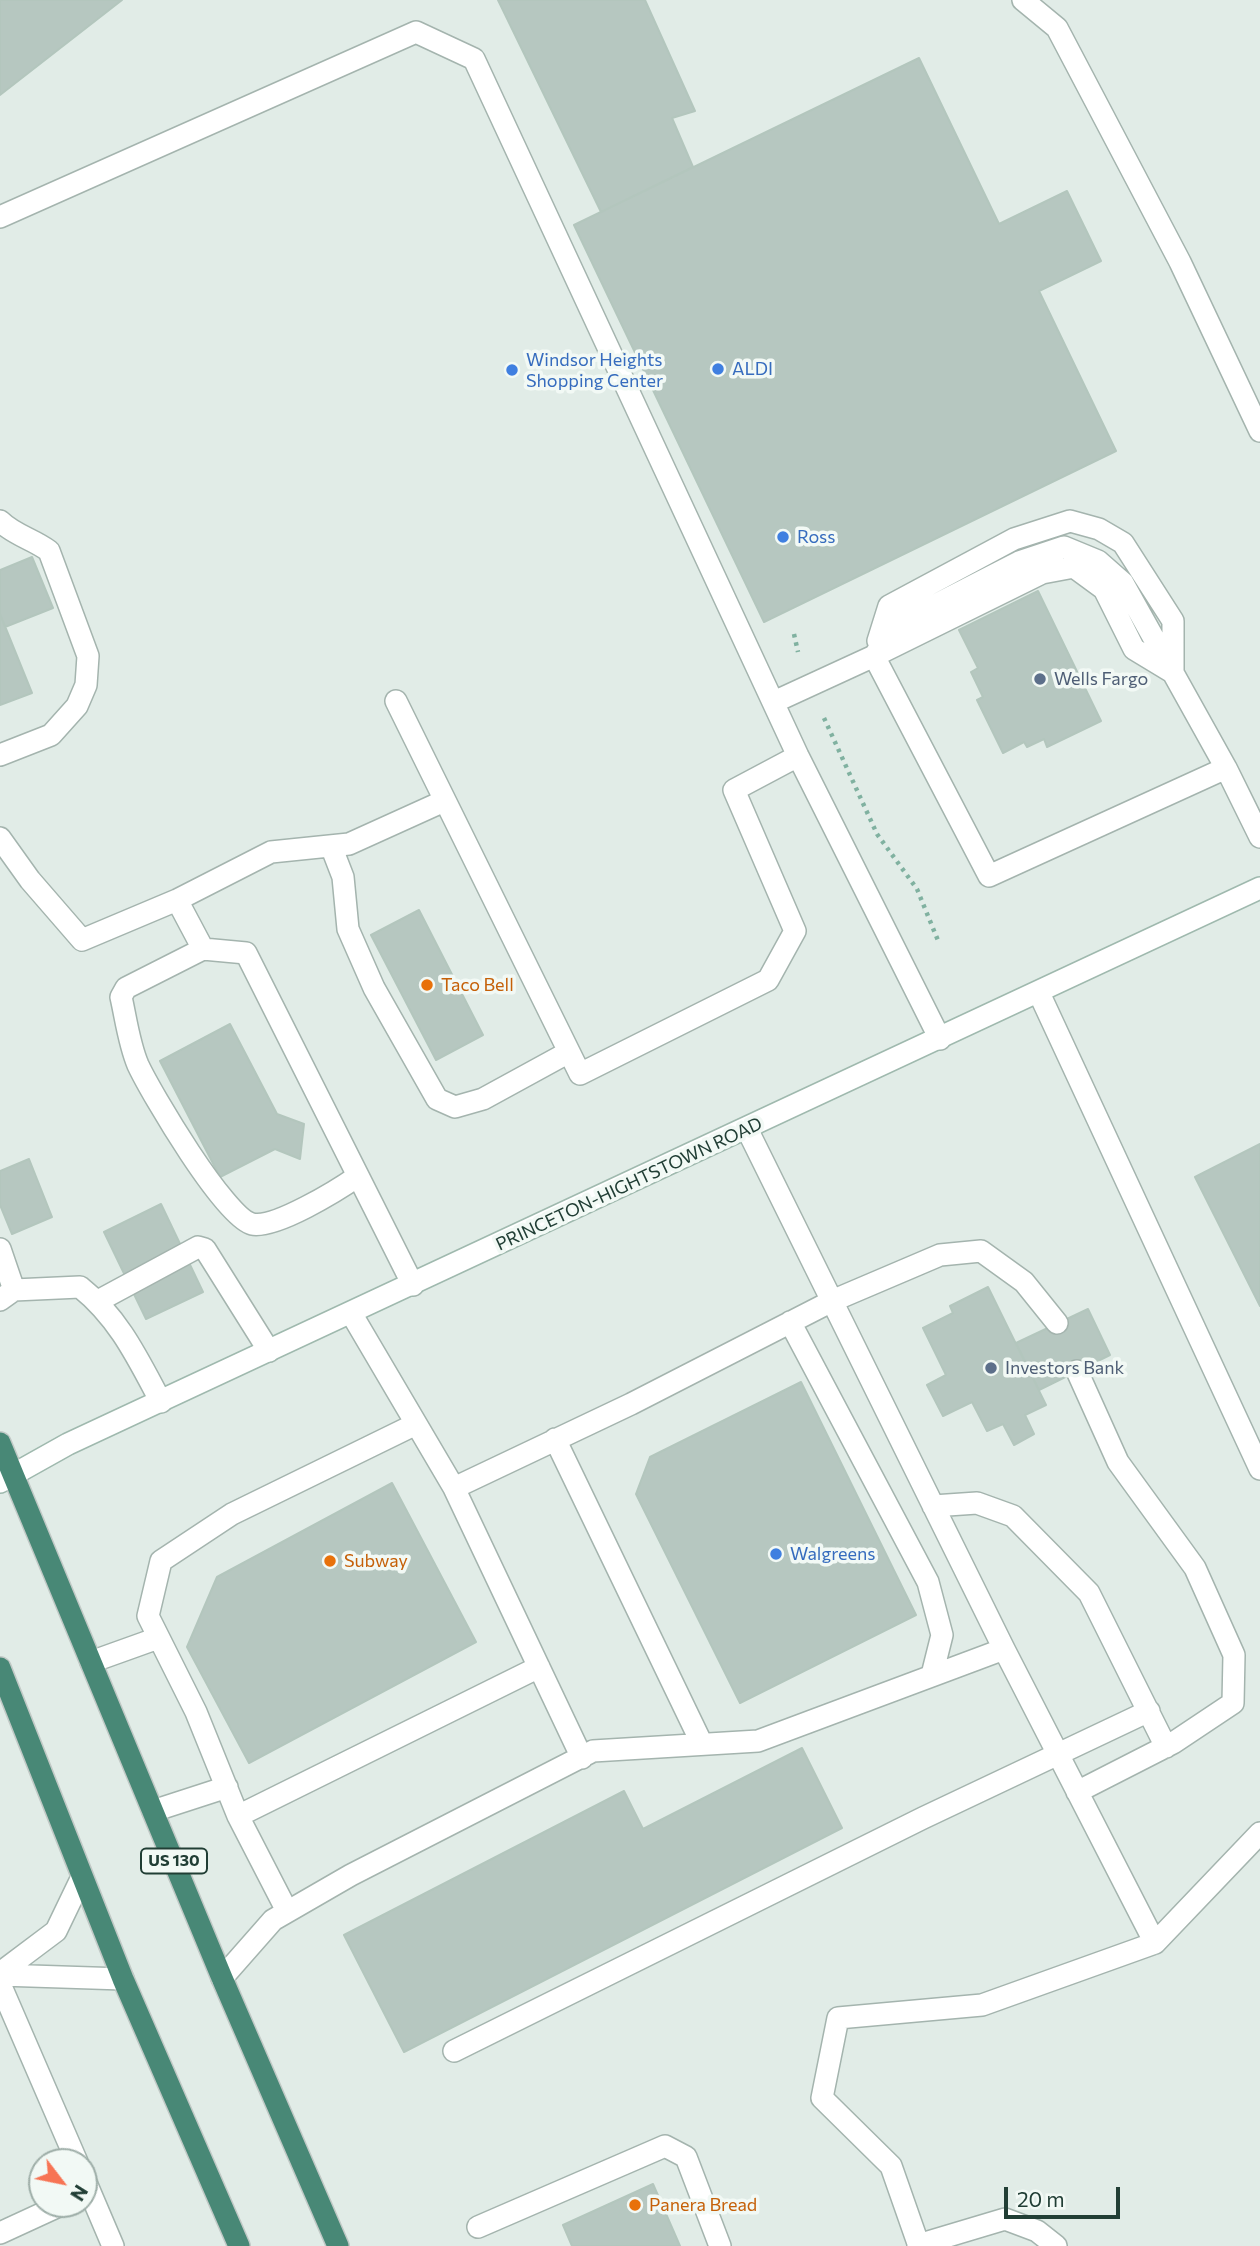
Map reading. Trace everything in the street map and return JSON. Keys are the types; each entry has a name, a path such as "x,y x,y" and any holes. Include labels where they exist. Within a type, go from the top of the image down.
{"highway":[{"name":"US 130","path":"0,1443 7,1478 91,1662 222,1978 338,2246"},
{"path":"0,1668 122,1979 239,2246"}],"main road":[{"path":"1023,0 1057,28 1180,262 1260,431"},
{"path":"0,217 416,32 474,59 798,756 940,1039"},
{"path":"0,521 9,530 36,541 49,551 88,656 86,685 77,706 60,726 51,735 0,755"},
{"path":"1173,673 1173,621 1123,543 1099,529 1070,521 1014,540 889,606 874,656 989,876 1226,768"},
{"path":"774,702 874,656 898,624 1019,562 1064,547 1098,561 1123,583 1226,768 1260,837"},
{"path":"396,701 580,1074 768,980 795,931 734,790 798,756"},
{"path":"6,846 82,940 177,901 271,852 349,844 444,801"},
{"path":"331,846 343,877 348,929 374,988 437,1099 455,1107 483,1099 569,1052"},
{"name":"PRINCETON-HIGHTSTOWN ROAD","path":"7,1478 68,1444 1260,888"},
{"path":"177,901 203,949"},
{"path":"358,1176 305,1208 255,1225 245,1221 200,1167 138,1064 121,997 126,988 203,949 246,953 358,1176 412,1285"},
{"path":"1039,993 1253,1437 1260,1469"},
{"path":"747,1129 1003,1649 1156,1942"},
{"path":"98,1301 198,1247 205,1249 269,1351"},
{"path":"0,1249 7,1295 80,1287 98,1301 122,1329 161,1402"},
{"path":"454,1488 832,1301 940,1255 981,1251 1024,1282 1057,1323"},
{"path":"351,1313 454,1488 582,1758"},
{"path":"790,1322 928,1582 942,1635 932,1675"},
{"path":"1077,1371 1118,1462 1195,1568 1234,1656 1233,1703 1166,1747 1077,1792"},
{"path":"287,1911 238,1816 196,1712 148,1616 161,1562 232,1514 416,1424"},
{"path":"555,1439 702,1744"},
{"path":"933,1506 977,1503 1013,1516 1089,1593 1166,1747"},
{"path":"91,1662 158,1638"},
{"path":"222,1978 273,1920 287,1911 593,1751 758,1741 1003,1649"},
{"path":"238,1816 539,1667"},
{"path":"454,2051 1057,1753 1149,1711"},
{"path":"153,1811 226,1787"},
{"path":"1056,2246 1037,2231 1005,2219 918,2245 891,2166 822,2098 838,2018 982,2005 1156,1942 1260,1833"},
{"path":"0,1974 56,1931 82,1877"},
{"path":"0,1974 122,1979"},
{"path":"0,1984 71,2148"},
{"path":"478,2227 665,2146 686,2157 720,2246"},
{"path":"98,2214 113,2246"},
{"path":"0,2232 32,2218"}],"path":[{"path":"794,634 798,652"},
{"path":"824,718 877,834 917,889 939,943"}],"building":[{"path":"0,0 122,0 0,95"},
{"path":"498,0 645,0 695,111 672,118 693,167 601,212"},
{"path":"919,58 999,224 1067,191 1101,261 1039,291 1116,451 764,622 574,225"},
{"path":"32,557 53,608 5,627 0,614 0,570"},
{"path":"1038,591 1101,721 1047,747 1044,739 1027,747 1024,742 1003,753 977,700 983,697 971,672 978,668 959,630"},
{"path":"0,614 32,693 0,705"},
{"name":"Taco Bell","path":"419,910 483,1035 436,1060 371,935"},
{"path":"230,1024 277,1114 304,1124 300,1159 275,1149 220,1177 160,1061"},
{"path":"1260,1144 1260,1306 1195,1177"},
{"path":"29,1159 52,1217 12,1234 0,1205 0,1171"},
{"path":"161,1204 203,1292 146,1319 104,1232"},
{"path":"988,1287 1046,1405 1025,1415 1034,1434 1014,1445 1003,1424 987,1431 972,1402 943,1416 927,1385 946,1375 923,1328 953,1313 950,1306"},
{"path":"1088,1309 1110,1355 1039,1390 1016,1343"},
{"name":"Walgreens","path":"801,1382 916,1615 740,1703 636,1494 650,1457"},
{"path":"392,1483 476,1642 249,1763 187,1647 217,1577"},
{"path":"802,1748 842,1828 404,2052 344,1935 624,1791 643,1829"},
{"name":"Panera Bread","path":"653,2184 680,2246 572,2246 563,2225"}],"place":[{"name":"ALDI","path":"718,369"},
{"name":"Windsor Heights Shopping Center","path":"512,370"},
{"name":"Ross","path":"783,537"},
{"name":"Wells Fargo","path":"1040,679"},
{"name":"Taco Bell","path":"427,985"},
{"name":"Investors Bank","path":"991,1368"},
{"name":"Walgreens","path":"776,1554"},
{"name":"Subway","path":"330,1561"},
{"name":"Panera Bread","path":"635,2205"}]}
